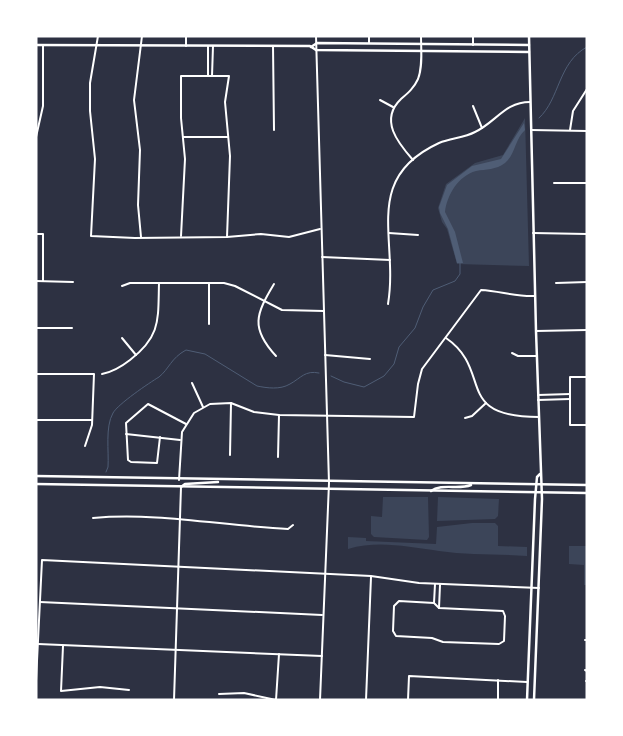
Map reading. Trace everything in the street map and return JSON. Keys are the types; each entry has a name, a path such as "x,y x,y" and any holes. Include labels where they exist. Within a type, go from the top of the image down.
{"street":[{"path":"98,36 90,83 90,112 95,159 90,236 141,238 227,237 261,234 290,237 321,229"},
{"path":"141,238 138,205 140,150 134,100 142,36"},
{"path":"186,36 186,46"},
{"path":"316,36 328,483 320,700"},
{"path":"369,36 369,43"},
{"path":"413,160 392,133 391,119 394,108 415,85 420,71 421,36"},
{"path":"473,36 473,45"},
{"path":"529,36 533,233 540,474 542,486 534,700"},
{"path":"36,45 311,46 316,43 369,43 529,46"},
{"path":"36,137 41,118 43,45"},
{"path":"208,46 208,76"},
{"path":"212,76 213,46"},
{"path":"273,46 274,130"},
{"path":"311,46 316,50 529,52"},
{"path":"181,237 185,179 181,118 181,76 229,76 225,107 230,176 227,237"},
{"path":"570,130 573,111 587,89"},
{"path":"380,100 394,108"},
{"path":"388,304 390,192 400,173 413,160 439,143 482,128 511,105 530,102"},
{"path":"473,106 482,128"},
{"path":"36,117 41,118"},
{"path":"531,130 587,131"},
{"path":"183,137 228,137"},
{"path":"554,183 587,182"},
{"path":"389,233 418,235"},
{"path":"533,233 587,234"},
{"path":"36,234 43,234 43,281"},
{"path":"322,257 390,260"},
{"path":"36,281 73,282"},
{"path":"556,282 587,282"},
{"path":"122,286 130,283 209,283 235,286 289,312 324,311"},
{"path":"102,374 120,368 151,339 157,326 159,283"},
{"path":"209,283 209,324"},
{"path":"274,284 263,301 258,317 262,339 276,356"},
{"path":"179,480 180,440 186,424 194,413 204,407 218,403 231,403 254,412 278,415 414,417 422,369 481,290 499,291 518,296 535,296"},
{"path":"36,328 72,328"},
{"path":"536,331 587,330"},
{"path":"122,338 136,355"},
{"path":"445,338 463,353 476,389 486,403 505,414 539,417"},
{"path":"512,353 518,356 537,356"},
{"path":"325,355 370,358"},
{"path":"36,374 94,374 92,420 85,446"},
{"path":"587,377 570,377 570,425 587,425"},
{"path":"192,383 204,407"},
{"path":"538,395 570,394"},
{"path":"538,400 570,399"},
{"path":"230,455 231,403"},
{"path":"465,418 472,416 486,403"},
{"path":"160,437 157,463 131,462 128,458 126,423 148,404 186,424"},
{"path":"278,415 278,457"},
{"path":"36,420 92,420"},
{"path":"126,434 140,434 180,440"},
{"path":"527,700 536,486 540,474"},
{"path":"36,476 328,483 587,486"},
{"path":"182,487 185,484 212,484 222,480"},
{"path":"36,484 587,493"},
{"path":"431,491 437,488 464,488 472,485"},
{"path":"174,700 182,487"},
{"path":"93,518 113,516 288,529 293,525"},
{"path":"36,681 42,560 371,576 435,584 539,588"},
{"path":"366,700 371,576"},
{"path":"434,603 435,584"},
{"path":"439,608 440,584"},
{"path":"40,602 323,615"},
{"path":"396,603 434,603 439,608 502,611 505,616 504,641 499,644 442,642 432,638 394,634 396,603"},
{"path":"38,644 322,656"},
{"path":"63,646 61,691 100,687 129,690"},
{"path":"219,694 244,693 276,700 279,654"},
{"path":"408,700 409,676 527,682"},
{"path":"498,680 498,700"}],"shaded area":[{"path":"525,118 529,266 457,264 447,229 442,222 438,208 446,184 475,163 503,155"},
{"path":"524,123 525,130 511,156 505,163 495,168 476,171 464,177 454,187 448,199 445,212 455,232 463,263 457,263 448,229 439,207 447,185 472,166 501,159"},
{"path":"383,497 428,497 429,537 427,540 374,537 371,534 371,516 382,517"},
{"path":"438,497 499,499 498,516 495,519 437,521"},
{"path":"472,523 495,523 498,526 498,546 527,547 527,556 460,553 382,545 359,546 348,549 348,537 366,538 366,541 436,544 437,527"},
{"path":"569,546 587,546 587,585 584,585 584,565 569,564"}],"waterway":[{"path":"539,118 551,101 570,62 587,47"},
{"path":"331,376 344,382 364,387 384,376 394,364 399,347 415,328 423,307 433,290 455,281 460,274 460,263"},
{"path":"106,472 108,467 109,425 113,413 127,399 159,377 177,356 186,350 205,354 261,387 282,387 303,375 314,372 319,373"}]}
